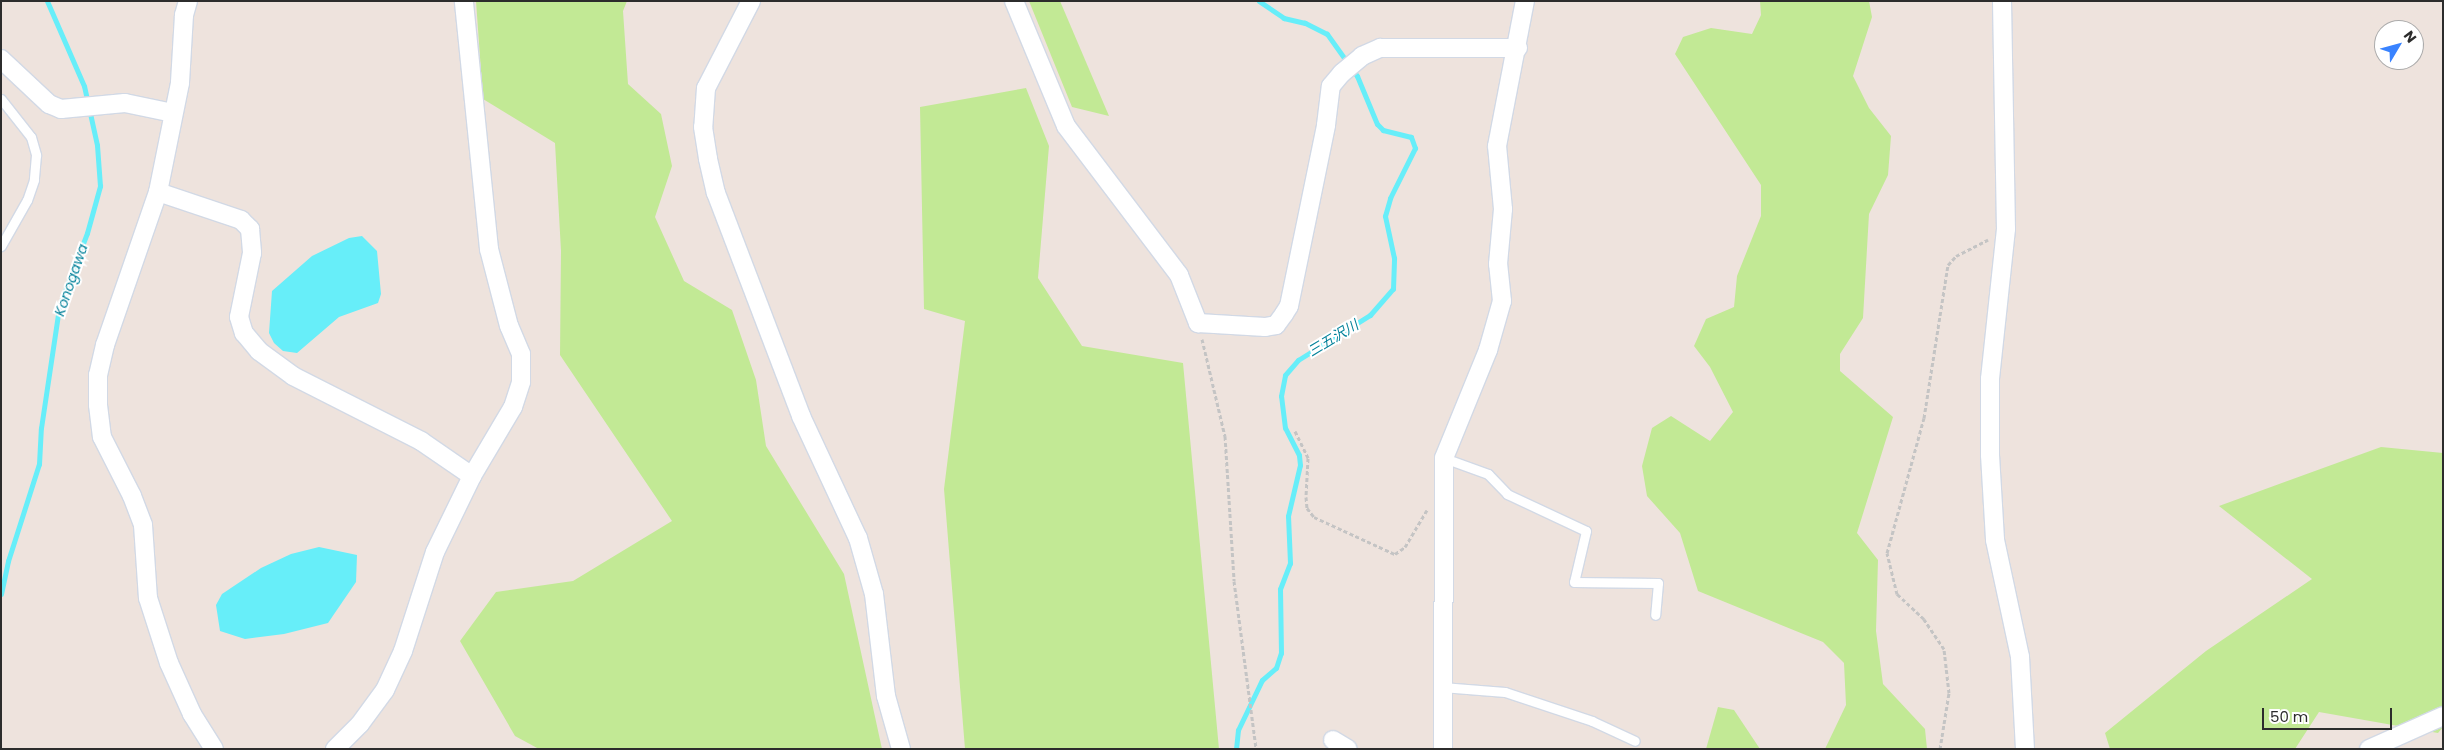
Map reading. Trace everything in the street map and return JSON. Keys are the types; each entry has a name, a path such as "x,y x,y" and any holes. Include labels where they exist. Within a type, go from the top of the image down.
{"street":[{"path":"188,1 173,113 158,192 106,345 98,375 98,405 102,437 132,496 143,526 148,598 169,663 192,714 214,749"},
{"path":"335,749 360,724 385,690 403,651 435,552 472,476 513,407 521,382 521,354 509,326 489,249 464,1"},
{"path":"751,1 706,88 703,127 708,159 716,193 801,416 858,538 874,594 886,696 901,749"},
{"path":"1014,1 1066,126 1179,275 1198,323 1266,328 1276,324 1289,306 1326,125 1331,86 1342,73 1360,58 1380,48 1518,48"},
{"path":"1443,749 1441,687 1444,458 1476,383 1502,301 1498,264 1502,209 1497,146 1518,48 1525,1"},
{"path":"2002,1 2005,235 1990,379 1990,455 1995,540 2020,657 2025,749"},
{"path":"1,59 49,104 61,109 125,103 173,113"},
{"path":"158,192 241,220 250,229 252,254 239,317 244,333 259,351 294,376 421,441 472,476"},
{"path":"2369,749 2443,716"},
{"path":"1333,740 1348,749"}],"lane":[{"path":"1,99 31,137 36,154 34,180 27,200 1,246"},
{"path":"1444,458 1488,474 1507,494 1586,531 1574,582 1658,583 1656,615"},
{"path":"1441,687 1505,692 1592,721 1635,741"}],"path":[{"path":"1940,749 1948,693 1944,649 1924,619 1897,594 1887,552 1924,418 1948,265 1956,256 1996,236 2005,235"},
{"path":"1198,323 1225,436 1234,580 1256,749"},
{"path":"1295,431 1308,458 1307,508 1314,518 1395,554 1405,547 1436,495 1444,490"}],"green space":[{"path":"476,1 627,1 623,11 628,84 661,114 672,166 655,217 684,281 732,310 756,380 766,446 844,574 882,749 539,749 515,736 460,641 496,592 573,581 672,521 560,355 561,251 555,143 483,99"},
{"path":"1029,1 1060,1 1109,116 1072,107"},
{"path":"1760,1 1869,1 1872,17 1853,76 1869,108 1891,136 1888,175 1869,214 1863,318 1840,354 1840,371 1893,417 1857,533 1878,560 1876,631 1883,684 1925,729 1927,749 1825,749 1846,705 1844,663 1823,642 1698,591 1680,533 1647,496 1642,466 1652,428 1671,416 1710,441 1733,412 1710,367 1694,346 1706,319 1734,307 1737,276 1761,216 1761,185 1675,54 1683,37 1711,28 1752,34 1761,15"},
{"path":"1026,88 1049,146 1038,278 1082,346 1183,363 1219,749 965,749 944,489 965,321 924,309 920,107"},
{"path":"2381,447 2443,453 2443,727 2438,733 2319,712 2295,749 2110,749 2105,733 2206,651 2312,579 2219,506"},
{"path":"1718,707 1734,710 1760,749 1706,749"}],"water":[{"path":"362,236 377,251 381,294 378,303 339,317 297,353 283,351 274,343 269,333 272,291 312,256 349,238"},
{"path":"319,547 357,555 356,582 328,623 284,634 245,639 220,631 216,605 222,594 261,568 291,554"}],"waterway":[{"name":"Konogawa","path":"1,594 8,561 39,464 41,428 59,307 87,233 100,186 97,145 84,86 47,1"},
{"name":"三五沢川","path":"1236,749 1238,730 1262,680 1276,668 1281,653 1280,589 1290,563 1288,516 1300,465 1299,455 1285,428 1281,396 1285,375 1298,360 1370,315 1393,289 1394,258 1385,216 1390,198 1415,148 1411,137 1383,130 1377,124 1357,76 1327,34 1305,23 1284,18 1259,1"}]}
